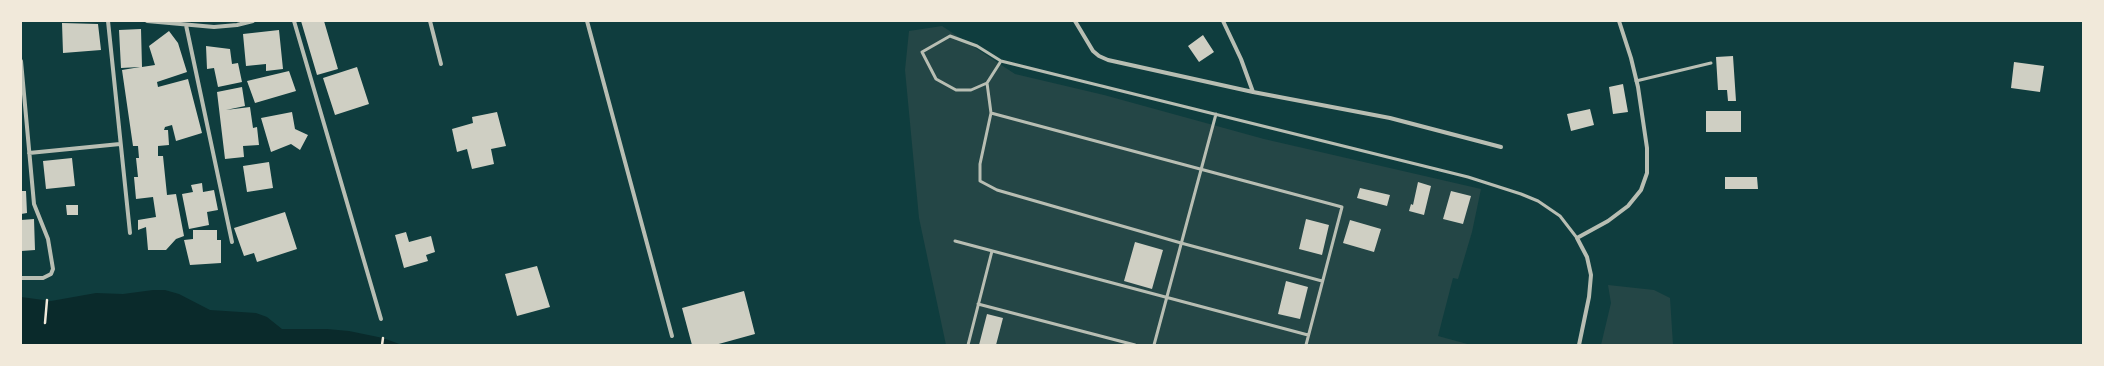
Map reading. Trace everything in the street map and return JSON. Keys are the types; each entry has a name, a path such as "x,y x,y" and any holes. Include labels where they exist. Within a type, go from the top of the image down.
{"street":[{"path":"108,21 130,233"},
{"path":"147,21 224,27 253,21"},
{"path":"294,21 381,319"},
{"path":"430,21 441,64"},
{"path":"587,21 672,336"},
{"path":"1076,21 1089,47 1099,56 1253,92 1390,118 1501,147"},
{"path":"1223,21 1241,59 1253,92"},
{"path":"1579,345 1587,306 1591,275 1587,257 1577,238 1624,210 1638,195 1644,185 1647,173 1647,148 1636,81 1619,21"},
{"path":"186,25 232,242"},
{"path":"21,61 34,204 49,242 54,268 51,274 43,278 21,278"},
{"path":"29,153 120,144"}],"lane":[{"path":"1001,61 987,83 971,90 956,90 936,80 922,52 950,36 977,46 1001,61 1468,177 1538,201 1560,216 1577,238"},
{"path":"1636,81 1711,63"},
{"path":"987,83 990,113 980,164 980,182 998,190 1181,244 1322,281"},
{"path":"990,113 1342,207 1306,345"},
{"path":"1154,345 1216,114"},
{"path":"954,241 1308,335"},
{"path":"968,345 992,251"},
{"path":"978,304 1135,345"}],"path":[{"path":"45,323 47,300"},
{"path":"382,345 383,338"}],"shaded area":[{"path":"942,26 1015,74 1104,95 1264,139 1481,189 1472,232 1458,279 1453,278 1438,336 1471,345 946,345 919,218 905,70 909,31"},
{"path":"1608,285 1654,290 1670,298 1673,345 1601,345 1611,303"},
{"path":"165,290 179,294 210,310 256,313 267,317 282,329 327,329 349,331 383,338 402,345 21,345 21,297 51,301 96,293 123,294"}],"building":[{"path":"301,21 324,21 338,69 317,75"},
{"path":"62,23 98,24 101,50 63,53"},
{"path":"141,29 142,67 155,65 149,46 169,31 178,43 187,72 157,82 158,87 188,79 202,133 176,141 172,125 165,127 164,130 168,130 169,145 158,146 158,156 163,156 167,195 176,194 184,236 176,239 166,250 148,250 146,227 138,230 138,220 156,217 153,197 136,199 134,177 138,177 136,158 139,158 138,146 133,146 122,70 140,67 121,68 119,30"},
{"path":"279,30 283,69 266,71 266,64 246,66 243,34"},
{"path":"1203,35 1214,52 1199,62 1188,46"},
{"path":"206,46 230,49 232,64 238,63 242,82 218,87 214,68 207,69"},
{"path":"1733,56 1736,101 1728,101 1727,90 1718,90 1716,57"},
{"path":"2014,62 2044,66 2040,92 2011,88"},
{"path":"357,67 369,104 335,115 323,78"},
{"path":"289,71 296,91 255,103 247,81"},
{"path":"1623,84 1628,112 1613,114 1609,87"},
{"path":"242,87 245,106 226,110 250,107 253,128 257,127 259,145 243,146 244,157 225,159 217,92"},
{"path":"1590,109 1594,125 1571,131 1567,114"},
{"path":"1706,111 1741,111 1741,132 1706,132"},
{"path":"292,112 295,129 308,135 300,150 291,144 271,152 261,118"},
{"path":"497,112 506,146 491,149 494,164 472,169 467,149 457,152 452,129 473,123 472,117"},
{"path":"72,158 75,186 46,189 43,161"},
{"path":"269,162 273,188 247,192 243,166"},
{"path":"1725,177 1757,177 1758,189 1725,189"},
{"path":"1418,182 1431,186 1424,215 1409,211 1411,204 1413,205"},
{"path":"202,183 203,192 214,190 218,210 207,212 209,225 189,229 182,194 193,192 191,185"},
{"path":"1360,188 1390,195 1387,206 1357,198"},
{"path":"21,191 26,191 27,213 21,214"},
{"path":"1451,191 1471,196 1463,224 1443,219"},
{"path":"66,205 78,205 78,215 67,215"},
{"path":"285,212 297,249 257,262 254,253 244,256 234,228"},
{"path":"34,219 35,250 21,251 21,220"},
{"path":"1306,219 1329,225 1322,255 1299,249"},
{"path":"1350,220 1381,229 1374,252 1343,243"},
{"path":"193,230 217,230 217,240 221,240 221,263 190,265 184,240 193,239"},
{"path":"406,232 409,242 431,236 435,252 426,255 428,261 404,268 395,235"},
{"path":"1135,242 1163,250 1152,289 1124,281"},
{"path":"537,266 550,307 517,316 505,274"},
{"path":"1286,281 1308,287 1300,319 1278,314"},
{"path":"744,291 755,334 715,345 692,345 682,308"},
{"path":"987,314 1003,318 996,345 979,345"}]}
